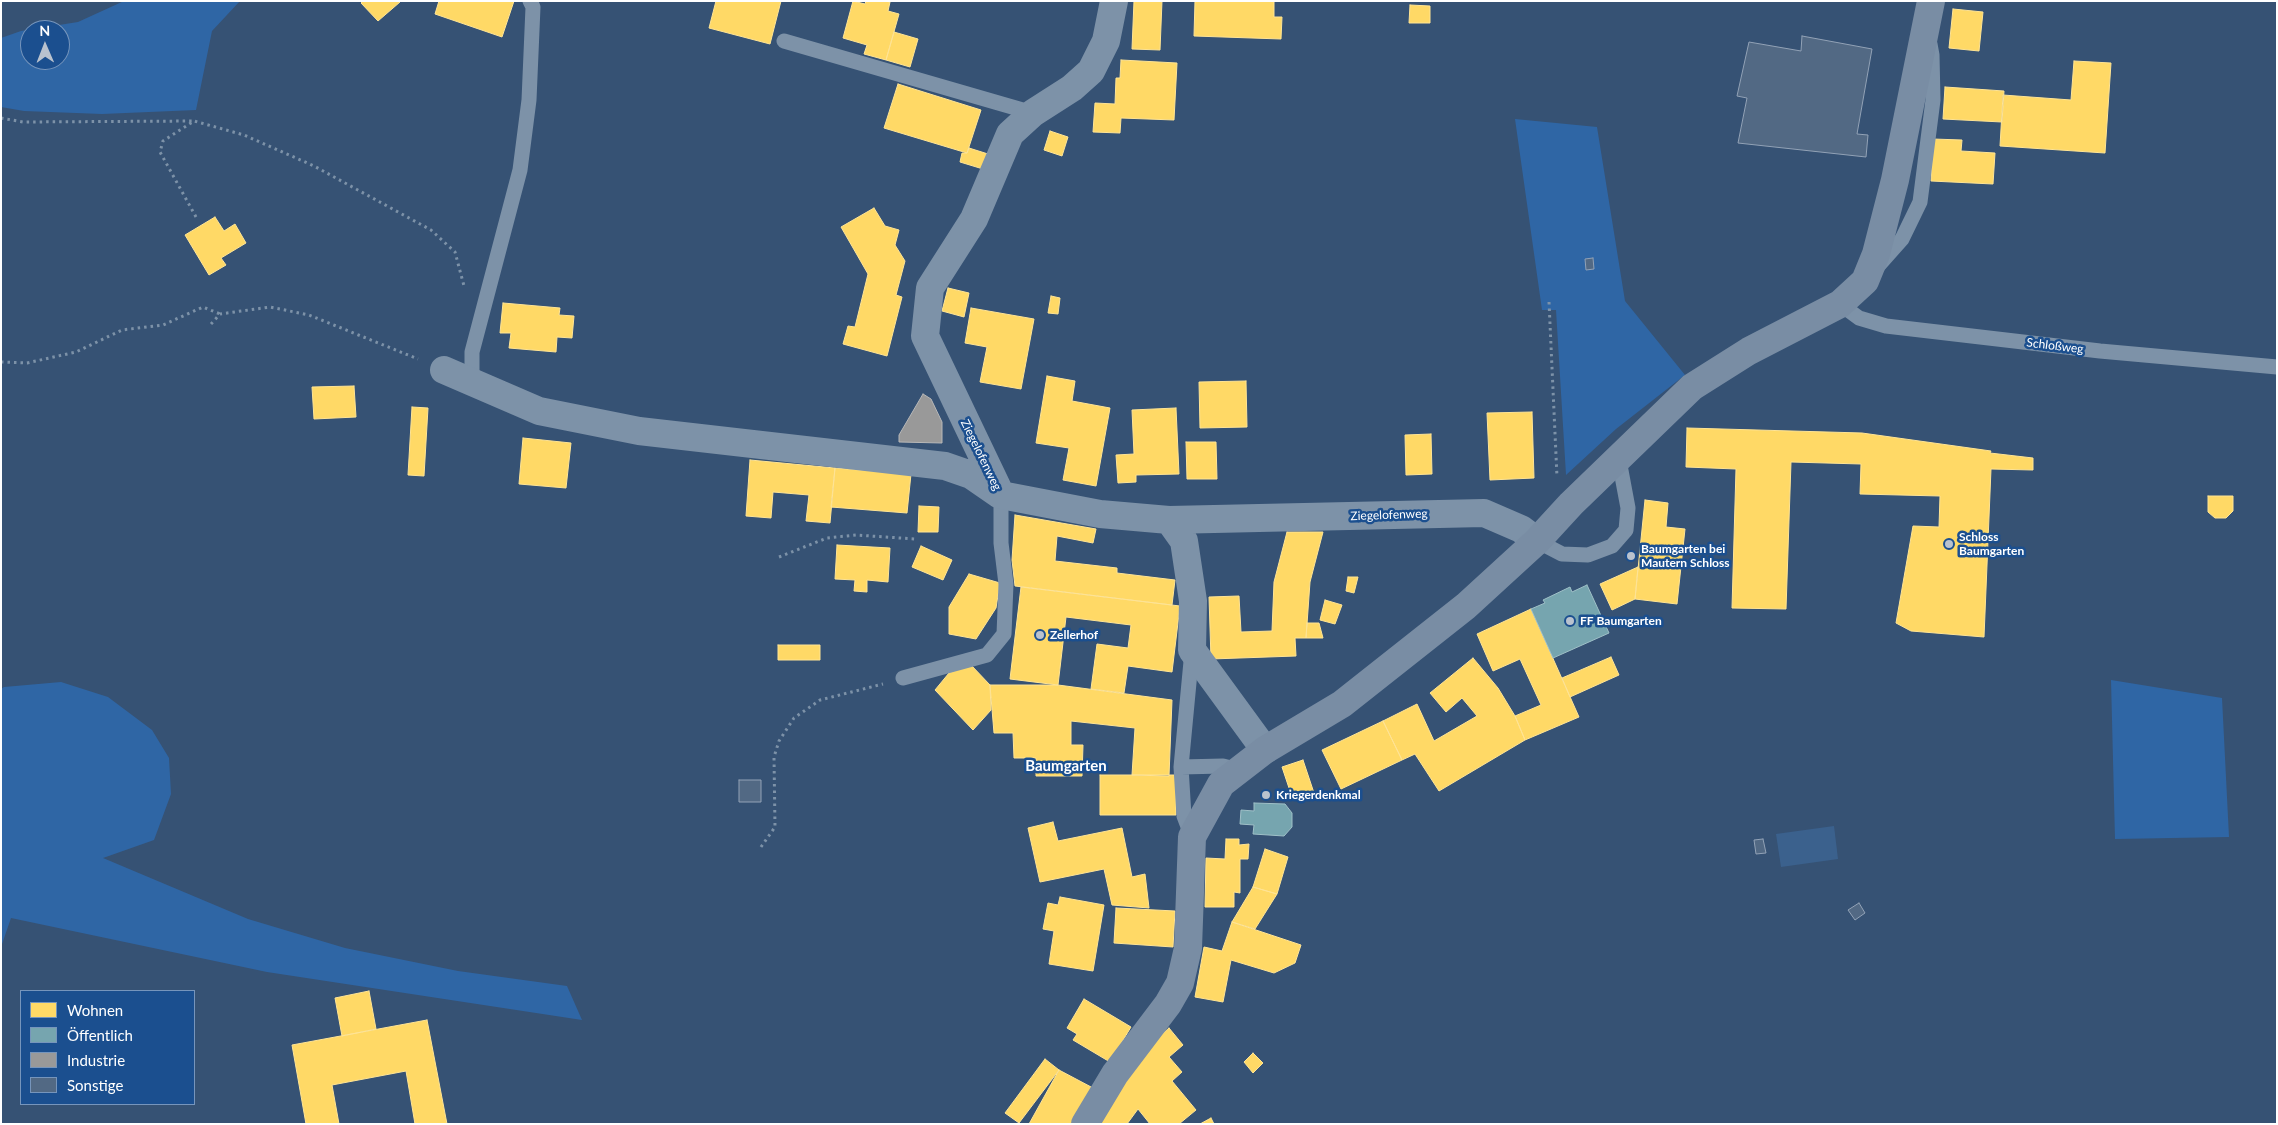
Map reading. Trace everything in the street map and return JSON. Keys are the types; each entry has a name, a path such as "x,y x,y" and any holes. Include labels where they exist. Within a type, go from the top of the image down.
{"street":[{"name":"Ziegelofenweg","path":"1114,1 1106,40 1091,70 1072,88 1033,113 1010,134 974,219 930,288 925,336 1001,496 1100,514 1169,520 1484,512 1522,529 1537,541"},
{"path":"1085,1124 1115,1074 1168,1004 1180,984 1188,948 1192,837 1220,784 1265,750 1342,704 1466,606 1537,541 1571,504 1619,460 1692,387 1749,351 1840,304 1865,280 1876,254 1895,180 1928,14"},
{"path":"444,370 539,411 639,431 751,445 913,460 945,466 970,475 1001,496"},
{"path":"1169,520 1184,541 1193,601 1192,650 1265,750"}],"lane":[{"path":"472,381 472,352 520,170 529,100 533,7 530,1"},
{"path":"784,41 1033,113"},
{"name":"Schloßweg","path":"1840,304 1859,318 1886,326 2100,351 2277,367"},
{"path":"1537,541 1562,554 1588,555 1612,546 1626,530 1628,508 1619,460"},
{"path":"903,678 987,655 1004,634 1006,584 1000,543 1001,496"},
{"path":"1192,650 1182,767 1184,816 1192,837"},
{"path":"1182,767 1223,766 1240,770"}],"path":[{"path":"1,118 23,122 194,121 244,135 314,166 431,230 455,252 465,283 464,293"},
{"path":"194,121 163,141 160,152 196,217"},
{"path":"1549,302 1556,476 1571,504"},
{"path":"1,362 27,362 76,352 122,330 163,325 204,307 220,314 270,307 309,315 444,370"},
{"path":"212,324 220,314"},
{"path":"779,557 827,538 856,536 915,539"},
{"path":"761,847 775,827 774,758 779,741 794,718 820,700 903,678"}],"shaded area":[{"path":"124,1 240,1 212,31 196,110 102,114 24,111 1,107 1,38 20,31 20,70 70,70 70,23 78,22"},
{"path":"1515,119 1597,127 1625,301 1685,375 1616,429 1566,475 1556,310 1542,310"},
{"path":"2111,680 2222,698 2229,837 2115,839"},
{"path":"61,682 108,697 152,730 169,758 171,794 154,840 103,858 248,919 345,948 458,971 567,986 582,1020 267,972 11,918 1,947 1,689 4,687"},
{"path":"1834,826 1838,859 1781,867 1776,834"}],"building: Wohnen":[{"path":"363,1 400,2 378,21 361,3"},
{"path":"439,1 514,1 502,37 435,14"},
{"path":"716,1 781,1 770,44 709,28"},
{"path":"853,1 865,4 866,1 890,2 888,11 899,14 886,60 864,54 867,45 843,38"},
{"path":"1134,1 1162,1 1160,50 1132,49"},
{"path":"1195,1 1274,1 1274,17 1282,17 1281,39 1194,36"},
{"path":"1410,5 1430,6 1430,23 1409,23"},
{"path":"1953,9 1983,12 1979,51 1949,48"},
{"path":"894,32 918,39 910,67 886,60"},
{"path":"1121,60 1177,63 1174,120 1121,118 1120,133 1093,132 1095,103 1115,104 1116,78 1120,78"},
{"path":"2074,61 2111,63 2105,153 2000,146 2003,95 2071,100"},
{"path":"898,84 981,110 967,153 884,128"},
{"path":"1945,87 2004,91 2002,122 1943,119"},
{"path":"1050,131 1068,137 1062,156 1044,150"},
{"path":"1933,139 1962,140 1961,151 1995,153 1993,184 1931,181"},
{"path":"969,148 988,154 983,169 960,162 962,153 967,153"},
{"path":"874,208 885,226 899,230 895,245 905,261 896,295 902,297 887,356 843,344 848,326 855,327 868,274 841,227"},
{"path":"215,217 224,231 235,224 246,243 221,258 226,265 209,275 185,235"},
{"path":"948,288 969,293 964,317 942,311"},
{"path":"1051,296 1060,298 1058,314 1048,313"},
{"path":"503,303 560,308 559,315 574,316 572,338 557,337 556,352 509,348 511,333 500,333"},
{"path":"971,308 1034,319 1021,389 980,382 987,347 965,343"},
{"path":"1047,376 1075,381 1072,401 1110,408 1096,486 1063,480 1069,448 1036,443"},
{"path":"1246,381 1247,427 1200,428 1199,382"},
{"path":"354,386 356,417 314,419 312,387"},
{"path":"412,407 428,408 424,476 408,475"},
{"path":"1176,408 1179,474 1136,475 1136,482 1118,483 1116,455 1134,454 1132,410"},
{"path":"1532,412 1534,478 1490,480 1487,413"},
{"name":"Schloss Baumgarten","path":"1687,428 1862,433 2033,458 2033,470 1991,469 1984,637 1911,631 1896,623 1913,526 1939,527 1940,496 1860,494 1861,464 1791,462 1786,609 1732,608 1736,469 1686,467"},
{"path":"1431,434 1432,474 1406,475 1405,435"},
{"path":"523,438 571,443 566,488 519,484"},
{"path":"1186,442 1216,442 1217,479 1187,479"},
{"path":"750,460 835,468 830,523 806,521 809,495 773,492 771,518 746,516"},
{"path":"835,468 911,474 907,513 831,507"},
{"path":"2208,496 2233,496 2233,511 2226,518 2215,518 2208,512"},
{"path":"1645,500 1668,503 1666,527 1685,529 1677,604 1635,599"},
{"path":"919,506 939,507 938,532 918,532"},
{"path":"1015,515 1096,529 1093,543 1057,536 1055,561 1117,568 1117,573 1175,580 1172,605 1015,586 1012,560"},
{"path":"1287,532 1323,532 1310,582 1306,638 1295,638 1296,656 1211,659 1209,597 1239,596 1241,632 1272,631 1274,582"},
{"path":"837,545 890,548 888,582 867,580 867,592 854,591 855,580 835,579"},
{"path":"921,546 952,560 943,580 912,567"},
{"path":"1638,567 1635,599 1612,610 1600,584"},
{"path":"969,574 1000,583 996,608 976,639 949,634 949,607"},
{"path":"1348,577 1358,577 1354,593 1346,591"},
{"name":"Zellerhof","path":"1021,587 1180,606 1172,672 1128,666 1124,693 1091,689 1097,644 1128,648 1131,625 1066,617 1058,685 1010,679"},
{"path":"1325,600 1342,605 1335,624 1320,620"},
{"path":"1531,609 1579,717 1525,740 1515,716 1541,705 1520,659 1493,671 1477,634"},
{"path":"1307,623 1319,623 1323,638 1306,638"},
{"path":"778,645 820,645 820,660 778,660"},
{"path":"1611,657 1619,675 1570,697 1562,678"},
{"path":"1473,658 1498,688 1515,716 1525,740 1439,791 1415,754 1402,760 1383,721 1417,704 1434,741 1477,716 1462,698 1446,712 1430,693"},
{"path":"971,665 990,685 991,710 973,730 935,690 949,673"},
{"path":"990,685 1058,685 1172,700 1169,776 1132,775 1135,728 1071,721 1071,745 1083,745 1082,776 1036,776 1036,758 1014,758 1013,733 994,733"},
{"path":"1383,721 1402,760 1341,789 1322,750"},
{"path":"1303,760 1314,793 1293,800 1282,767"},
{"path":"1100,775 1176,775 1176,815 1100,815"},
{"path":"1053,822 1058,841 1122,828 1132,877 1145,874 1149,908 1112,905 1104,869 1040,882 1028,828"},
{"path":"1226,839 1239,839 1239,845 1249,844 1248,859 1240,859 1240,893 1234,892 1234,907 1205,907 1206,858 1225,859"},
{"path":"1265,849 1288,857 1277,894 1253,887"},
{"path":"1253,887 1277,894 1255,929 1232,922"},
{"path":"1060,897 1104,905 1093,971 1049,964 1054,931 1043,929 1048,903 1058,905"},
{"path":"1116,908 1175,911 1173,947 1114,943"},
{"path":"1232,922 1301,945 1295,963 1274,973 1231,960 1223,1002 1195,997 1204,947 1222,951"},
{"path":"369,991 376,1029 342,1036 335,998"},
{"path":"1084,999 1131,1027 1110,1062 1073,1040 1077,1034 1067,1028"},
{"path":"427,1020 447,1124 415,1124 406,1071 332,1085 339,1124 306,1124 292,1045"},
{"path":"1169,1028 1183,1045 1169,1057 1182,1072 1172,1081 1196,1110 1179,1124 1150,1124 1138,1109 1127,1124 1093,1124 1153,1042"},
{"path":"1253,1053 1263,1063 1253,1073 1244,1062"},
{"path":"1045,1059 1059,1070 1019,1123 1005,1113"},
{"path":"1059,1070 1093,1088 1073,1124 1029,1124"},
{"path":"1211,1118 1214,1124 1200,1124"}],"building: Öffentlich":[{"name":"FF Baumgarten","path":"1587,585 1609,633 1553,658 1531,609 1545,603 1543,600 1570,587 1572,592"},
{"path":"1254,803 1285,804 1292,813 1292,827 1284,836 1253,834 1254,825 1240,824 1241,810 1254,811"}],"building: Industrie":[{"path":"923,394 931,399 942,422 942,443 899,442 899,435"}],"building: Sonstige":[{"path":"1802,36 1872,49 1857,134 1868,135 1866,157 1738,143 1747,98 1737,96 1749,42 1801,51"},
{"path":"1593,258 1594,269 1586,270 1585,259"},
{"path":"739,780 761,780 761,802 739,802"},
{"path":"1763,839 1766,853 1756,854 1754,840"},
{"path":"1859,903 1865,913 1855,920 1848,910"}],"place":[{"name":"Schloss Baumgarten","path":"1949,544"},
{"name":"Baumgarten bei Mautern Schloss","path":"1631,556"},
{"name":"FF Baumgarten","path":"1570,621"},
{"name":"Zellerhof","path":"1040,635"},
{"name":"Kriegerdenkmal","path":"1266,795"}],"district":[{"name":"Baumgarten","path":"1066,766"}]}
